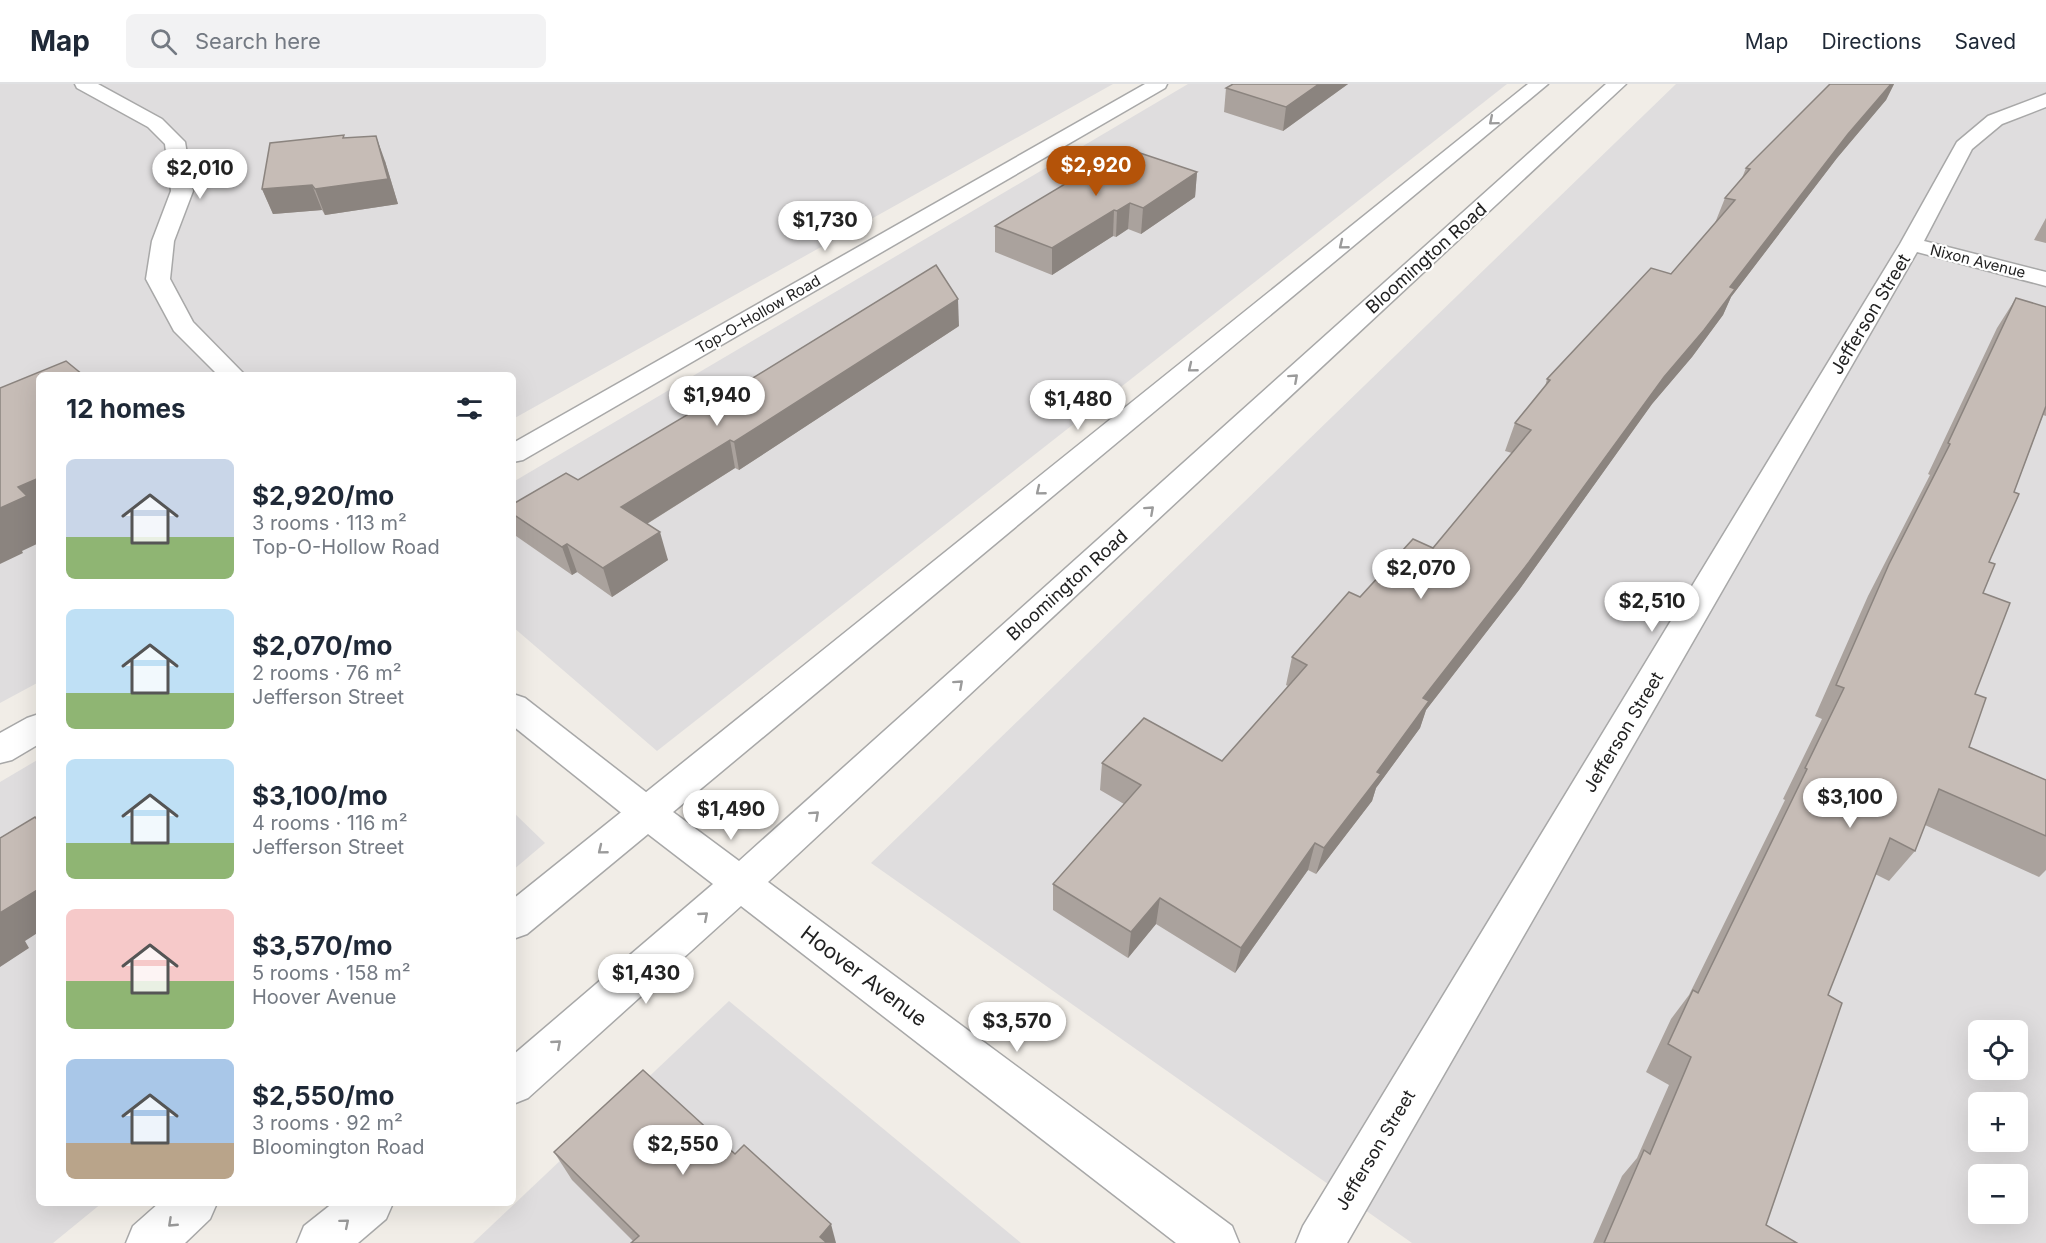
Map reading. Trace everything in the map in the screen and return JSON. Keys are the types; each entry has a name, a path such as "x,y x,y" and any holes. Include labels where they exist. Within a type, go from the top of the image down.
{"street":[{"path":"84,84 155,123 175,142 182,191 163,241 158,279 183,326 229,372"},
{"name":"Top-O-Hollow Road","path":"516,452 1158,84"},
{"path":"516,920 1539,84"},
{"name":"Bloomington Road","path":"516,1080 741,883 1617,84"},
{"name":"Jefferson Street","path":"1320,1243 1911,244 1964,146 1995,120 2046,100"},
{"name":"Nixon Avenue","path":"1911,244 2046,279"},
{"name":"Hoover Avenue","path":"516,709 647,813 1215,1243"},
{"path":"0,750 36,729"},
{"path":"150,1243 191,1206"},
{"path":"321,1243 366,1206"}],"shaded area":[{"path":"0,84 1113,84 516,417 516,372 36,372 36,684 0,703"},
{"path":"1188,84 1507,84 657,751 516,630 516,480"},
{"path":"1676,84 2046,84 2046,1243 1412,1243 871,863"},
{"path":"36,761 36,1206 98,1206 53,1243 0,1243 0,782"},
{"path":"516,815 545,843 516,867"},
{"path":"729,1001 1021,1243 473,1243 512,1206 516,1206 516,1202"}],"building":[{"path":"1233,84 1319,84 1286,107 1226,88"},
{"path":"1830,84 1891,84 1848,134 1730,287 1735,289 1664,377 1529,562 1423,698 1429,701 1377,772 1381,774 1324,848 1315,843 1241,948 1160,898 1131,932 1053,884 1141,785 1102,763 1144,718 1222,761 1307,665 1292,657 1349,592 1360,597 1413,539 1433,548 1531,430 1515,423 1550,380 1547,379 1651,268 1671,274 1735,200 1725,198 1750,169 1746,168"},
{"path":"344,135 343,138 376,136 388,179 315,189 312,185 262,189 270,143"},
{"path":"1125,148 1197,172 1143,208 1130,203 1117,211 1114,210 1052,248 995,226"},
{"path":"936,265 958,299 734,442 730,440 621,507 660,532 603,568 567,544 562,547 516,516 516,502 566,473 578,480 727,391 730,392"},
{"path":"2016,298 2046,307 2046,406 2014,492 2019,494 1989,562 1995,564 1983,593 2010,603 1975,694 1986,698 1969,747 2046,780 2046,836 1939,789 1915,851 1890,838 1828,995 1842,1003 1766,1225 1797,1243 1604,1243 1644,1150 1650,1154 1691,1057 1668,1044 1693,990 1698,993 1807,769 1805,768 1844,688 1836,685 1889,564 1950,444 1948,443"},
{"path":"66,361 79,372 39,372"},
{"path":"36,373 36,479 18,487 27,496 0,508 0,388"},
{"path":"36,818 36,891 0,913 0,838"},
{"path":"643,1070 735,1154 744,1145 831,1224 820,1237 827,1243 631,1243 639,1236 554,1152"}]}
